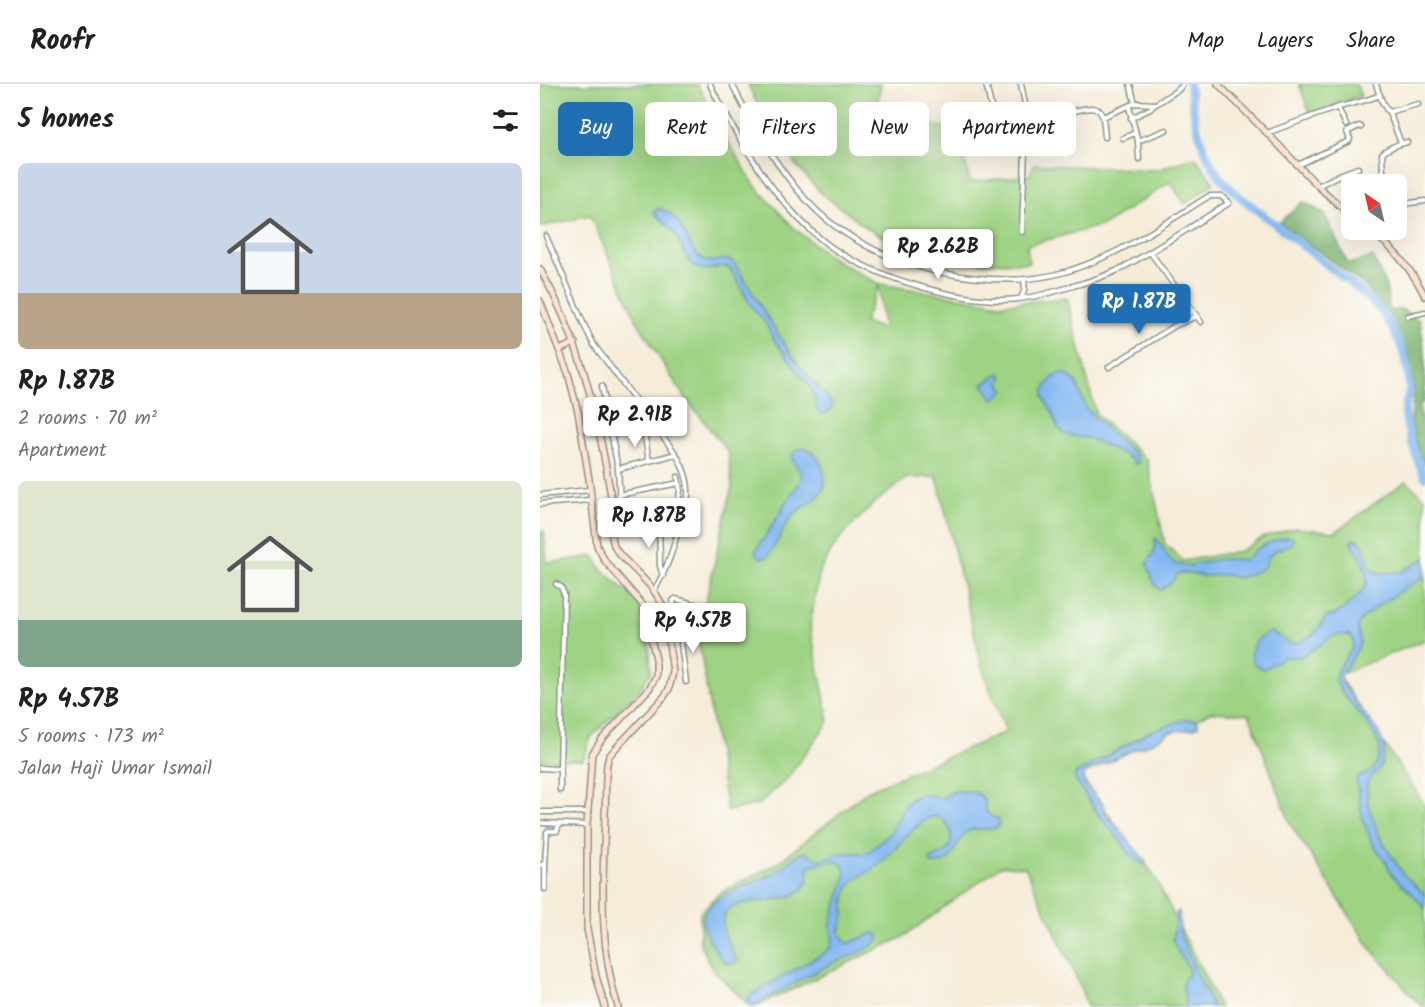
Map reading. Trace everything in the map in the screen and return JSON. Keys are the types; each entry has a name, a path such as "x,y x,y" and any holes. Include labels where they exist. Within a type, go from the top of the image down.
{"main road":[{"path":"1218,84 1341,207"},
{"path":"1384,240 1422,284 1425,296"},
{"path":"540,269 555,296 589,388 611,498 612,540 618,553 654,590 661,601 674,672 664,698 615,749 609,756 607,764 602,876 603,930 618,1007"},
{"path":"540,301 568,373 578,412 597,546 605,561 644,605 657,659 656,676 649,689 602,739 592,754 587,825 587,929 605,1007"},
{"path":"560,350 574,343"}],"street":[{"path":"710,84 740,139 771,186 797,217 828,244 865,267 909,283 954,295 994,300 1021,298 1072,287 1114,272 1229,203 1221,196 1209,196 1143,238 1106,257 1065,272 1024,279 988,279 951,275 911,266 876,250 838,228 812,205 786,176 732,84"},
{"path":"986,84 990,102"},
{"path":"1021,84 1023,102"},
{"path":"1130,84 1135,103"},
{"path":"1131,118 1150,109 1183,84"},
{"path":"1376,84 1401,143"},
{"path":"1267,133 1380,95"},
{"path":"1103,117 1135,103 1156,104"},
{"path":"1389,112 1418,104"},
{"path":"1129,107 1139,159"},
{"path":"1076,111 1092,108 1099,110 1103,117 1105,136"},
{"path":"1338,108 1346,125"},
{"path":"1298,165 1350,141 1347,132 1361,127"},
{"path":"1137,141 1166,130"},
{"path":"1123,138 1135,133"},
{"path":"1384,174 1382,154 1385,150 1407,142"},
{"path":"1022,232 1025,156"},
{"path":"1318,186 1358,168"},
{"path":"1407,203 1425,201"},
{"path":"546,236 594,345 676,454 687,480 688,495 684,512 663,576 654,590"},
{"path":"1150,252 1201,322"},
{"path":"1021,298 1025,286 1024,279"},
{"path":"1408,316 1425,312"},
{"path":"1109,367 1180,323 1183,318 1195,313"},
{"path":"602,386 618,469 620,518 627,524 684,512"},
{"path":"642,420 649,461"},
{"path":"618,469 676,454"},
{"path":"676,514 680,491 678,477"},
{"path":"619,495 679,483"},
{"path":"540,495 590,490"},
{"path":"555,493 556,502"},
{"path":"540,504 591,500"},
{"path":"659,518 660,566 663,576"},
{"path":"556,584 561,587 564,594 560,789"},
{"path":"686,682 674,601 675,599 698,605"},
{"path":"679,628 687,602"},
{"path":"664,610 674,608"},
{"path":"540,768 560,769"},
{"path":"540,813 588,812"},
{"path":"540,823 587,825"},
{"path":"545,889 542,856 547,831 557,831 559,824"}],"green space":[{"path":"540,84 697,84 707,102 645,102 645,156 728,156 728,141 755,186 794,228 833,259 879,284 1001,304 1067,298 1096,414 1147,460 1165,544 1183,561 1241,551 1264,537 1296,528 1335,532 1406,481 1425,498 1425,640 1338,675 1425,805 1425,1007 1416,1001 1369,946 1291,825 1249,714 1211,712 1080,776 1153,874 1220,1007 1087,1007 1081,988 1025,867 1001,866 903,937 751,1007 714,971 700,944 700,913 718,894 776,864 869,790 1006,732 983,671 937,477 907,478 872,505 840,538 820,569 810,626 829,721 786,780 759,804 727,811 698,636 732,486 728,452 681,392 638,323 590,215 540,227","holes":["879,285 883,328 864,322"]},
{"path":"748,84 881,84 878,102 849,102 849,156 929,156 929,126 941,127 941,156 964,156 970,182 1030,175 1034,164 1157,170 1195,157 1214,183 1185,204 1170,182 1104,225 1027,245 1029,263 958,262 906,250 866,227 822,194 795,164 790,156 837,156 837,102 756,102"},
{"path":"1299,84 1356,84 1361,96 1310,113"},
{"path":"1303,202 1324,213 1348,264 1373,257 1386,286 1390,311 1402,309 1420,321 1425,352 1425,401 1419,406 1425,431 1425,465 1419,453 1411,423 1414,387 1408,352 1386,313 1366,287 1280,222"},
{"path":"544,531 547,563 594,556 600,567 635,600 648,621 651,672 638,691 591,737 583,760 540,760 540,532"}],"water":[{"path":"658,209 666,211 677,221 699,257 710,261 729,260 734,263 788,350 810,379 826,395 833,406 829,411 820,414 818,412 812,390 752,307 731,270 724,266 701,269 692,264 676,235 655,214 654,211"},
{"path":"1000,373 1003,378 999,382 1005,391 993,399 983,384"},
{"path":"1061,373 1068,375 1076,382 1086,408 1135,454 1138,463 1135,464 1126,455 1095,441 1067,435 1059,429 1044,395 1049,382"},
{"path":"804,448 819,460 825,486 817,498 791,517 767,557 760,558 755,552 801,481 802,476 792,455 798,449"},
{"path":"1287,537 1293,538 1293,543 1269,556 1262,569 1237,578 1226,575 1204,576 1181,573 1161,590 1154,583 1147,564 1155,550 1156,538 1173,562 1184,565 1224,559 1245,560 1260,547"},
{"path":"1354,539 1363,546 1370,567 1379,573 1401,572 1425,558 1425,576 1380,605 1359,623 1360,644 1350,663 1342,672 1341,678 1342,683 1379,733 1385,748 1381,766 1368,781 1367,786 1368,805 1380,838 1403,874 1425,895 1425,909 1392,875 1372,843 1363,820 1356,779 1372,770 1378,760 1380,747 1364,719 1337,685 1338,669 1353,646 1350,635 1334,635 1301,657 1284,658 1264,669 1253,662 1251,656 1254,644 1272,632 1291,644 1307,639 1327,616 1339,612 1361,592 1366,584 1365,568 1351,543"},
{"path":"1186,719 1196,720 1198,726 1169,732 1153,742 1084,774 1085,784 1103,804 1104,811 1110,819 1146,862 1143,864 1131,856 1101,818 1078,784 1075,774 1148,732"},
{"path":"955,791 973,792 981,796 984,799 986,812 1000,820 996,828 968,831 946,861 932,864 930,859 948,849 951,832 942,819 932,817 926,820 883,861 860,876 848,888 840,928 840,933 846,943 873,933 879,935 879,939 868,948 835,962 754,1006 747,1004 750,995 824,953 830,947 833,939 831,923 846,875 844,868 837,861 811,865 808,880 800,891 789,897 744,903 732,907 725,914 723,927 737,961 733,963 723,961 706,933 703,924 704,915 709,906 729,893 771,875 801,853 823,859 841,853 867,853 890,834 905,805 912,798 923,794 943,798"},
{"path":"1179,911 1180,934 1213,1007 1186,1007 1183,981 1189,973 1188,967 1173,939"}],"waterway":[{"path":"1189,84 1200,137 1213,167 1223,181 1363,293 1388,321 1405,359 1409,380 1406,419 1412,445 1425,477"}]}
